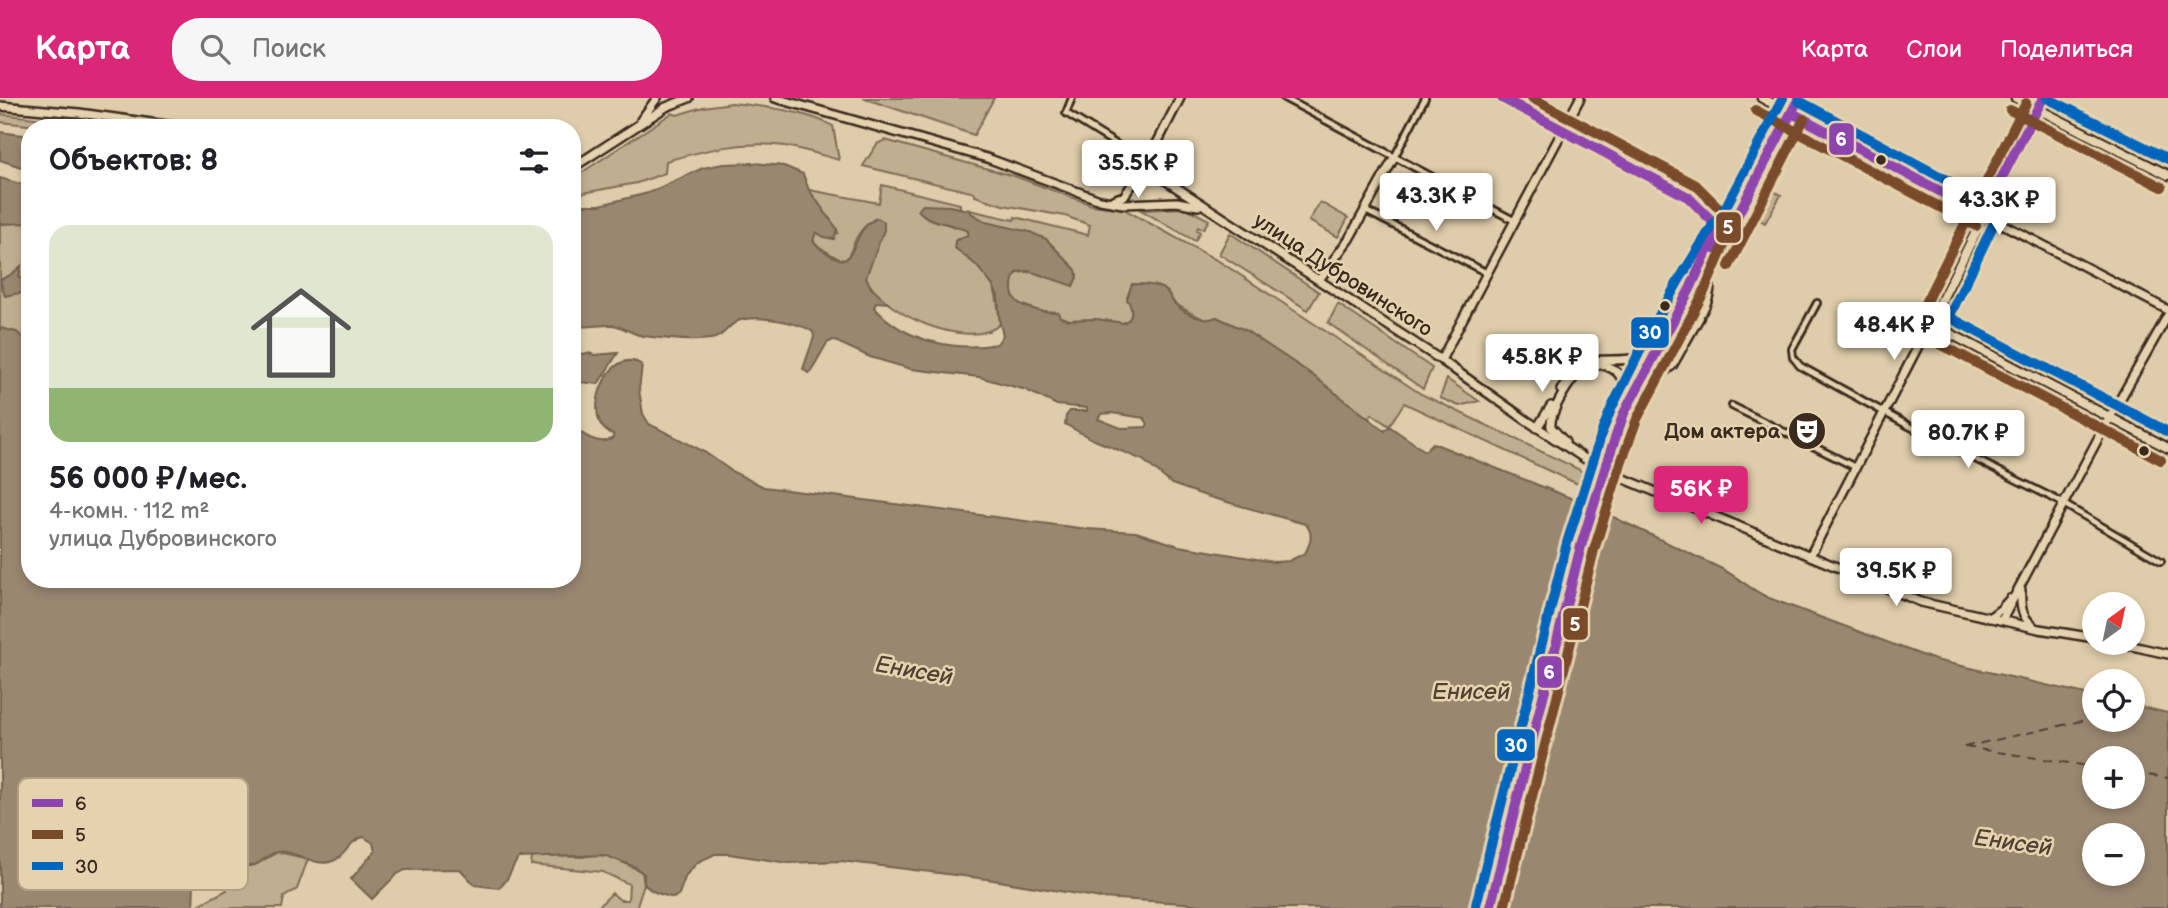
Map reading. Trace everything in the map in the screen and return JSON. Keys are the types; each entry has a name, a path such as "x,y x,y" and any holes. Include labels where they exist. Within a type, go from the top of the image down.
{"highway":[{"path":"1612,456 1648,384 1731,234 1734,222 1799,98"},
{"path":"1493,908 1581,546 1624,413 1690,287 1734,222"}],"main road":[{"path":"632,128 650,110 657,98"},
{"path":"581,162 666,107 689,98"},
{"name":"улица Дубровинского","path":"775,98 987,158 1087,196 1123,204 1177,202 1206,209"},
{"path":"1108,201 1124,196 1145,167 1180,98"},
{"path":"1502,98 1734,222"},
{"path":"1441,360 1580,98"},
{"path":"1762,98 2168,312 2002,620"},
{"path":"2016,98 2168,175"},
{"path":"0,106 123,119"},
{"path":"1810,556 2038,109"},
{"path":"1319,279 1349,239 1394,158"},
{"name":"улица Дубровинского","path":"1145,167 1206,209 1319,279 1599,468"},
{"path":"1688,197 1711,220 1716,231 1690,287"},
{"path":"1648,384 1672,365 1708,299 1708,275"},
{"path":"1930,323 2168,448"},
{"path":"1537,428 1578,367 1593,361 1633,360 1658,346"},
{"path":"1577,455 1551,427 1550,419 1552,412 1582,370 1588,366 1604,365 1617,373 1624,384 1624,413"},
{"path":"1615,475 1921,603 2036,629 2082,636"},
{"path":"1989,618 2001,609 2022,585"},
{"path":"2022,585 2022,612 2036,629"},
{"path":"2146,649 2168,654"}],"street":[{"name":"улица Дубровинского","path":"1072,98 1066,113 1140,159 1145,167"},
{"path":"1284,98 1516,221"},
{"path":"1394,158 1425,98"},
{"path":"1366,211 1488,273"},
{"path":"1816,303 1791,349 1800,366 1884,413 2064,504 2161,561"},
{"path":"1732,406 1856,468"}],"shaded area":[{"path":"863,98 994,98 974,135"},
{"path":"732,103 797,113 822,121 833,126 839,160 770,144 725,147 666,161 665,173 637,183 581,193 581,173 672,113 677,115 703,107"},
{"path":"0,114 44,119 21,119 21,124 0,122"},
{"path":"885,140 1017,177 1092,205 1124,209 1222,263 1421,394 1578,469 1595,481 1592,490 1404,403 1389,426 1372,414 1369,419 1311,374 1245,330 1217,317 1206,320 1195,315 1174,303 1167,291 1148,285 1132,284 1127,298 1131,316 1123,323 1096,319 1070,320 1060,317 1057,312 1039,311 1015,302 1011,286 1016,275 1031,272 1073,286 1077,277 1076,270 1046,239 986,222 970,210 1014,220 1015,217 1088,235 1090,225 1065,216 1003,205 975,196 975,193 863,166 877,144"},
{"path":"882,185 960,204 960,208 948,206 928,218 968,231 968,235 957,239 954,245 988,278 997,298 1000,324 986,332 968,334 948,331 926,325 888,303 874,290 866,277 873,255 874,219 859,234 845,260 840,260 815,244 815,232 825,237 838,233 809,190 879,203"},
{"path":"1764,186 1781,195 1765,223 1751,212"},
{"path":"1320,202 1348,218 1338,237 1309,221"},
{"path":"1186,208 1209,220 1203,229 1198,227 1200,232 1195,241 1141,210"},
{"path":"21,222 21,336 0,328 0,224"},
{"path":"1230,233 1319,292 1308,310 1219,254"},
{"path":"1338,304 1432,368 1423,389 1328,323"},
{"path":"1447,379 1479,401 1459,406 1440,398"},
{"path":"278,852 308,859 297,889 284,897 282,908 193,908 227,890 248,890 248,866 255,865"},
{"path":"539,856 611,856 642,872 644,884 636,908 597,908 612,893 620,900 628,900 629,884 603,872 531,865 532,858"}],"water":[{"path":"0,132 21,135 21,167 0,160"},
{"name":"Енисей","path":"723,164 784,166 803,174 809,190 837,229 834,239 816,232 813,241 836,258 845,260 861,232 871,222 878,218 884,222 884,230 866,277 871,288 888,303 877,302 874,307 886,319 915,336 947,345 997,344 1003,335 998,296 976,265 955,248 955,241 968,235 968,231 935,221 918,210 923,205 970,210 986,222 1030,232 1046,239 1076,270 1077,277 1073,286 1029,271 1018,272 1013,281 1013,295 1016,301 1028,308 1058,312 1060,317 1069,320 1096,319 1123,323 1131,316 1127,299 1132,284 1157,287 1165,290 1175,304 1189,314 1207,319 1216,317 1245,330 1311,374 1385,431 1389,426 1425,451 1433,443 1588,505 1722,569 1769,598 1935,660 2082,693 2082,732 2145,732 2145,708 2168,713 2168,908 1223,908 1101,898 987,879 841,861 788,863 729,854 715,854 698,862 686,875 679,894 674,898 647,887 644,884 644,874 635,867 604,855 519,858 499,888 475,885 460,869 405,870 396,875 372,899 351,879 375,851 373,843 364,837 354,841 340,857 330,862 317,862 291,853 277,852 248,866 248,778 18,778 18,890 194,890 193,908 0,908 0,328 21,336 21,588 581,588 581,433 602,441 613,438 613,434 603,427 598,416 601,387 608,374 618,365 629,361 642,365 639,390 643,414 649,424 703,451 733,472 764,487 1087,529 1136,532 1179,546 1274,562 1289,561 1305,553 1311,538 1310,530 1305,524 1172,484 1143,460 1092,439 1065,424 1070,411 1087,411 1087,408 1057,405 1026,390 979,377 911,369 870,357 833,340 827,343 808,373 803,369 814,337 813,332 776,320 745,319 734,323 715,338 695,340 640,335 612,325 581,327 581,205 600,205 648,193 703,168","holes":["1112,413 1144,418 1148,424 1146,427 1121,428 1098,419 1101,414"]},
{"path":"0,178 21,184 21,223 0,224"},
{"path":"21,266 21,293 5,296 0,280"},
{"path":"618,353 598,384 581,382 581,354"}],"pier":[{"path":"1589,501 1604,509 1585,574 1502,908 1484,908 1573,553"}],"ferry route":[{"path":"1964,747 2082,721"},
{"path":"1965,747 2082,765"},
{"path":"2145,775 2168,778"}],"transit line":[{"name":"6","path":"1490,908 1581,546 1609,456 1624,413 1691,287 1716,231 1711,220 1688,197 1502,98"},
{"name":"5","path":"1504,908 1594,550 1622,460 1637,419 1703,294 1730,232 1723,212 1696,185 1532,98"},
{"name":"30","path":"1476,905 1567,543 1603,429 1646,339 1679,280 1722,214 1783,98"},
{"name":"6","path":"1714,249 1734,222 1799,98"},
{"name":"6","path":"1983,214 2043,98"},
{"name":"30","path":"2047,98 2168,159"},
{"name":"30","path":"1799,101 1995,206 1996,219 1949,317 2168,432"},
{"name":"5","path":"2026,103 1918,317 1917,329 1923,335 2161,460"},
{"name":"5","path":"1755,110 1976,226"},
{"name":"5","path":"2010,110 2162,187"},
{"name":"6","path":"1792,113 1983,214"},
{"name":"5","path":"1729,266 1804,119"}],"place":[{"name":"Дом актера","path":"1807,431"}]}
